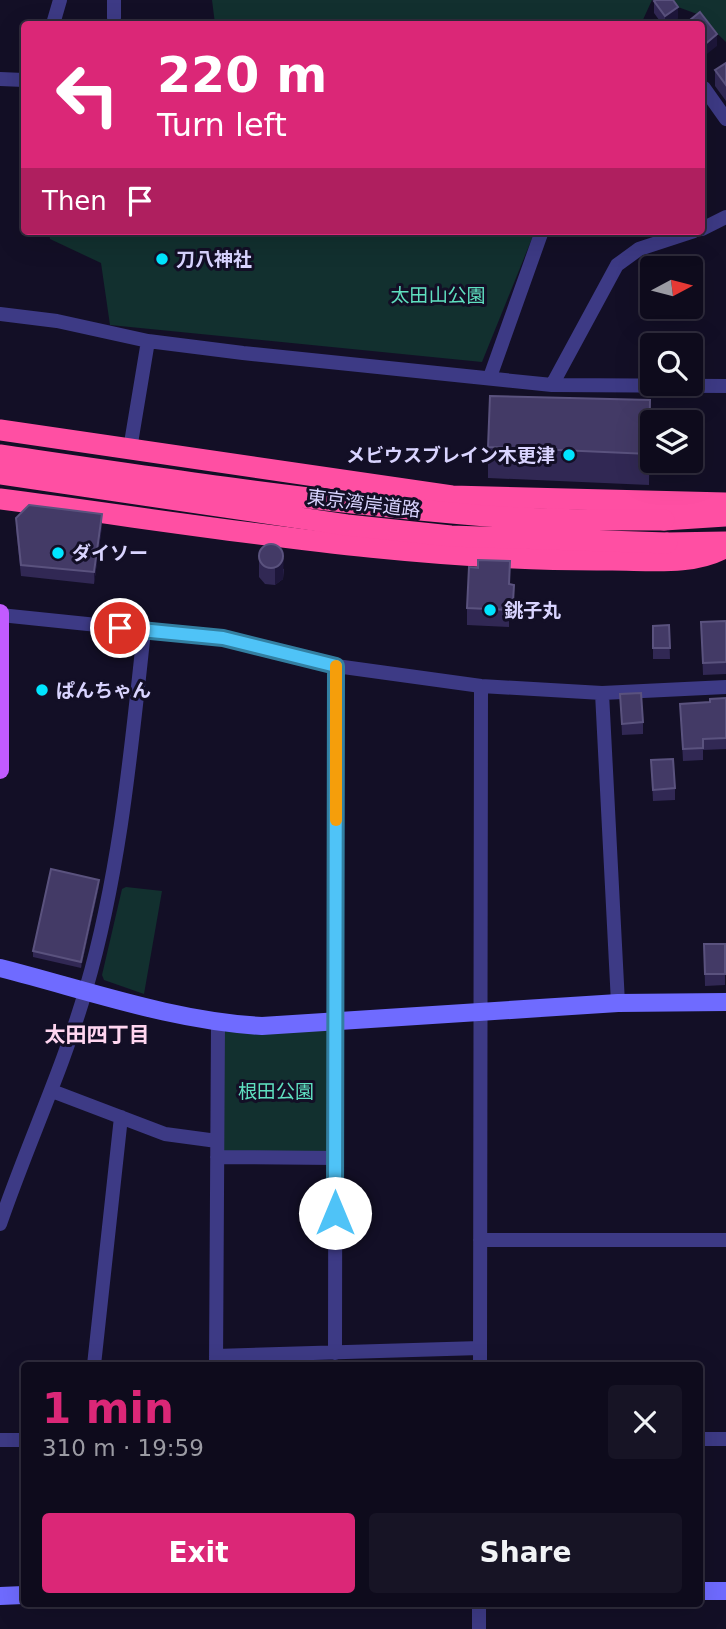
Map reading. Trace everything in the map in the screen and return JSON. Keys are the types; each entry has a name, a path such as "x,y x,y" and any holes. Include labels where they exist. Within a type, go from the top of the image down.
{"highway":[{"path":"0,430 452,496 726,503"},
{"name":"東京湾岸道路","path":"0,455 250,491 453,513 557,520 664,520 726,516"},
{"name":"東京湾岸道路","path":"0,474 285,516 451,536 667,543 726,542"},
{"path":"0,499 453,556 560,561 669,560 710,557 726,547"}],"main road":[{"path":"0,615 0,770"}],"street":[{"path":"54,21 61,0"},
{"path":"114,0 114,18"},
{"path":"0,79 21,80"},
{"path":"705,89 726,119"},
{"path":"705,228 726,217"},
{"path":"490,377 541,235"},
{"path":"552,385 617,265 639,249 682,235"},
{"path":"0,314 57,321 148,341 552,385 726,386"},
{"path":"130,449 148,341"},
{"path":"0,615 223,638 336,666 481,686 602,693 726,687"},
{"path":"0,1224 52,1091 86,990 115,862 130,767 144,631"},
{"path":"335,1353 336,666"},
{"path":"480,1362 481,686"},
{"path":"602,693 618,1003"},
{"path":"0,968 168,1015 218,1024 262,1026 618,1003 726,1002"},
{"path":"218,1024 216,1360 480,1348"},
{"path":"52,1091 165,1134 217,1141"},
{"path":"94,1362 121,1117"},
{"path":"218,1157 335,1158"},
{"path":"480,1240 726,1240"},
{"path":"703,1439 726,1439"},
{"path":"0,1440 21,1440"},
{"path":"703,1591 726,1591"},
{"path":"0,1595 21,1595"},
{"path":"479,1607 479,1629"}],"green space":[{"path":"212,0 652,0 642,21 215,21"},
{"path":"659,0 726,0 726,42 697,14"},
{"name":"太田山公園","path":"50,235 533,235 482,362 110,325 101,263 50,239"},
{"path":"126,887 162,891 144,994 104,980 102,975 122,889"},
{"name":"根田公園","path":"333,1024 331,1153 221,1154 221,1028"}],"building":[{"path":"673,0 678,7 665,16 654,1"},
{"path":"700,12 717,34 705,44 705,21 689,21"},
{"path":"726,63 726,85 715,70"},
{"path":"490,396 650,400 650,410 640,410 640,454 488,447"},
{"name":"ダイソー","path":"29,505 102,514 94,572 21,565 16,518"},
{"path":"271,544 280,547 283,556 280,565 271,568 262,565 259,556 262,547"},
{"name":"銚子丸","path":"478,560 510,561 509,584 514,585 513,602 509,601 509,610 467,608 469,567 478,568"},
{"path":"726,621 726,662 703,663 701,622"},
{"path":"669,625 670,648 653,648 653,626"},
{"path":"641,693 643,722 622,724 620,694"},
{"path":"726,698 726,738 703,739 703,748 683,749 680,704"},
{"path":"673,759 675,788 653,790 651,760"},
{"path":"51,869 99,880 81,962 33,951"},
{"path":"704,944 725,944 725,974 705,974"}],"slow traffic":[{"path":"336,666 336,820"}],"place":[{"name":"刀八神社","path":"162,259"},
{"name":"メビウスブレイン木更津","path":"569,455"},
{"name":"ダイソー","path":"58,553"},
{"name":"銚子丸","path":"490,610"},
{"name":"ぱんちゃん","path":"42,690"}],"district":[{"name":"太田四丁目","path":"97,1035"}],"route":[{"path":"120,628 223,638 336,666 335,1213"}]}
